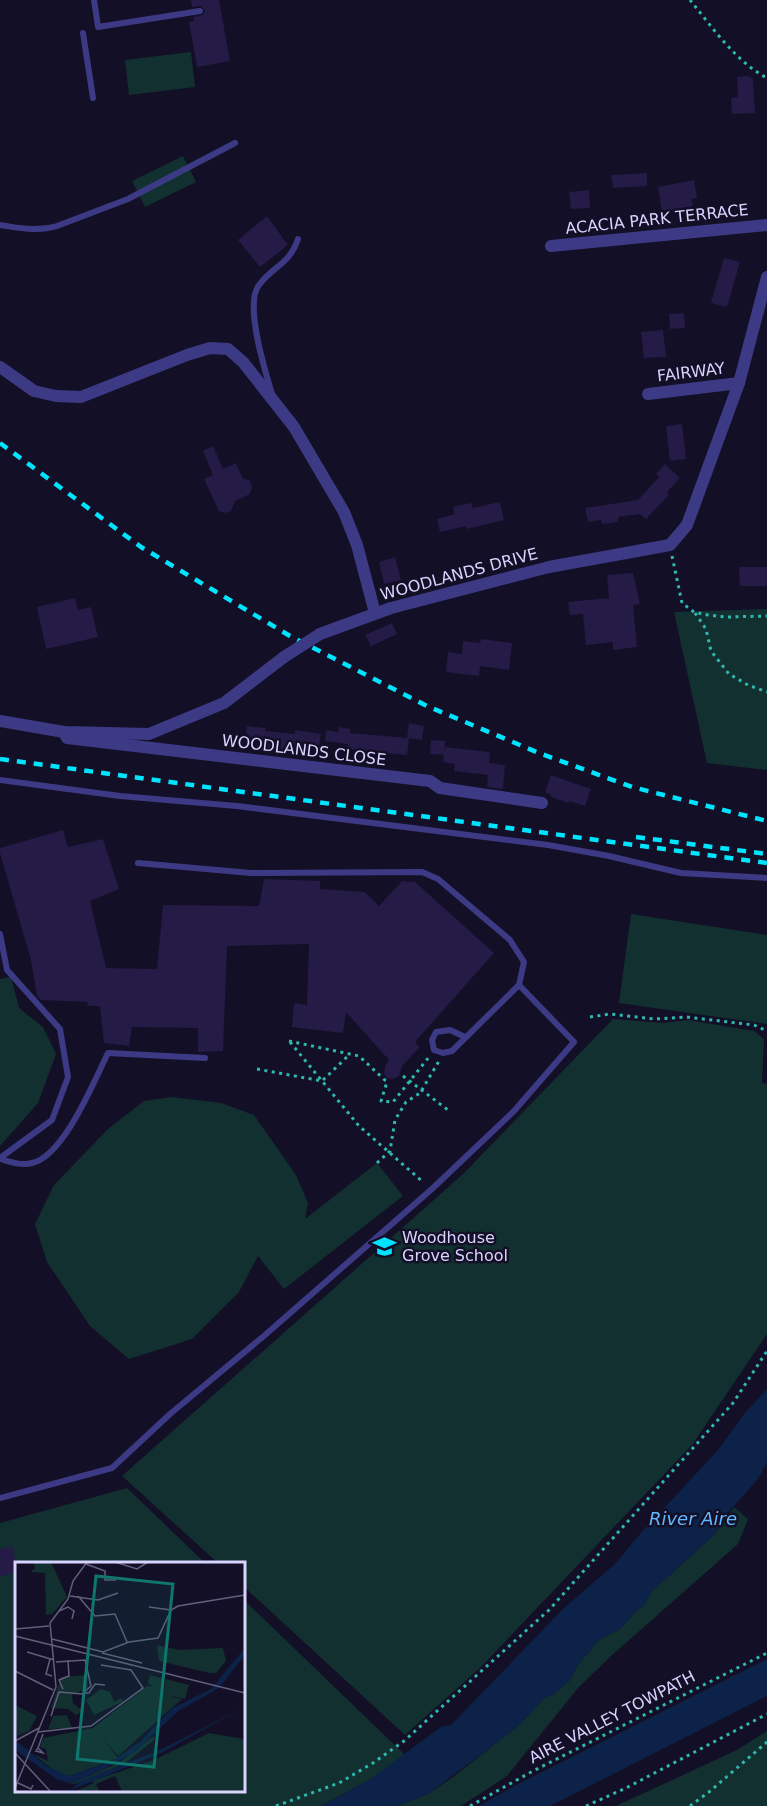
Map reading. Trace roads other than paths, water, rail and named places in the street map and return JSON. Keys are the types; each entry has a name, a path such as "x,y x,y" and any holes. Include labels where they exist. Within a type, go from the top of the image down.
{"street":[{"name":"ACACIA PARK TERRACE","path":"551,246 767,225"},
{"path":"739,383 767,277"},
{"path":"0,367 34,391 81,398 187,355 210,348 228,349 243,362 294,427 344,512 357,545 375,614"},
{"name":"FAIRWAY","path":"648,394 739,383"},
{"name":"WOODLANDS DRIVE","path":"0,721 64,732 149,734 224,704 284,657 320,634 391,608 549,567 670,544 687,525 739,383"},
{"name":"WOODLANDS CLOSE","path":"64,732 67,738 430,781 440,788 542,803"}],"lane":[{"path":"94,0 98,27 200,11"},
{"path":"83,33 93,98"},
{"path":"0,225 30,230 57,226 128,199 235,143"},
{"path":"273,400 255,329 255,298 258,286 287,261 298,239"},
{"path":"0,780 120,796 237,806 548,845 609,856 681,873 767,878"},
{"path":"138,862 251,873 422,872 438,879 510,940 524,962 519,985 452,1051 443,1053 435,1050 432,1040 436,1032 450,1030 465,1037"},
{"path":"0,934 6,970 60,1029 68,1077 52,1120 0,1159"},
{"path":"0,1498 112,1468 170,1414 265,1335 431,1189 514,1111 574,1042 519,985"},
{"path":"0,1159 20,1164 35,1163 56,1146 76,1119 108,1053 205,1058"}],"water":[{"name":"River Aire","path":"767,1389 767,1462 758,1479 727,1514 713,1536 652,1591 644,1606 637,1610 620,1629 599,1640 576,1667 570,1680 554,1694 545,1697 519,1725 428,1794 397,1806 321,1806 369,1780 441,1727 451,1725 564,1608 615,1564 718,1450 744,1414"},
{"path":"767,1659 767,1696 550,1806 479,1806 516,1785"}],"railway":[{"path":"0,443 141,547 290,636 427,706 539,753 632,787 767,821"},
{"path":"0,759 767,863"},
{"path":"636,837 767,854"}],"place":[{"name":"Woodhouse Grove School","path":"384,1246"}]}
